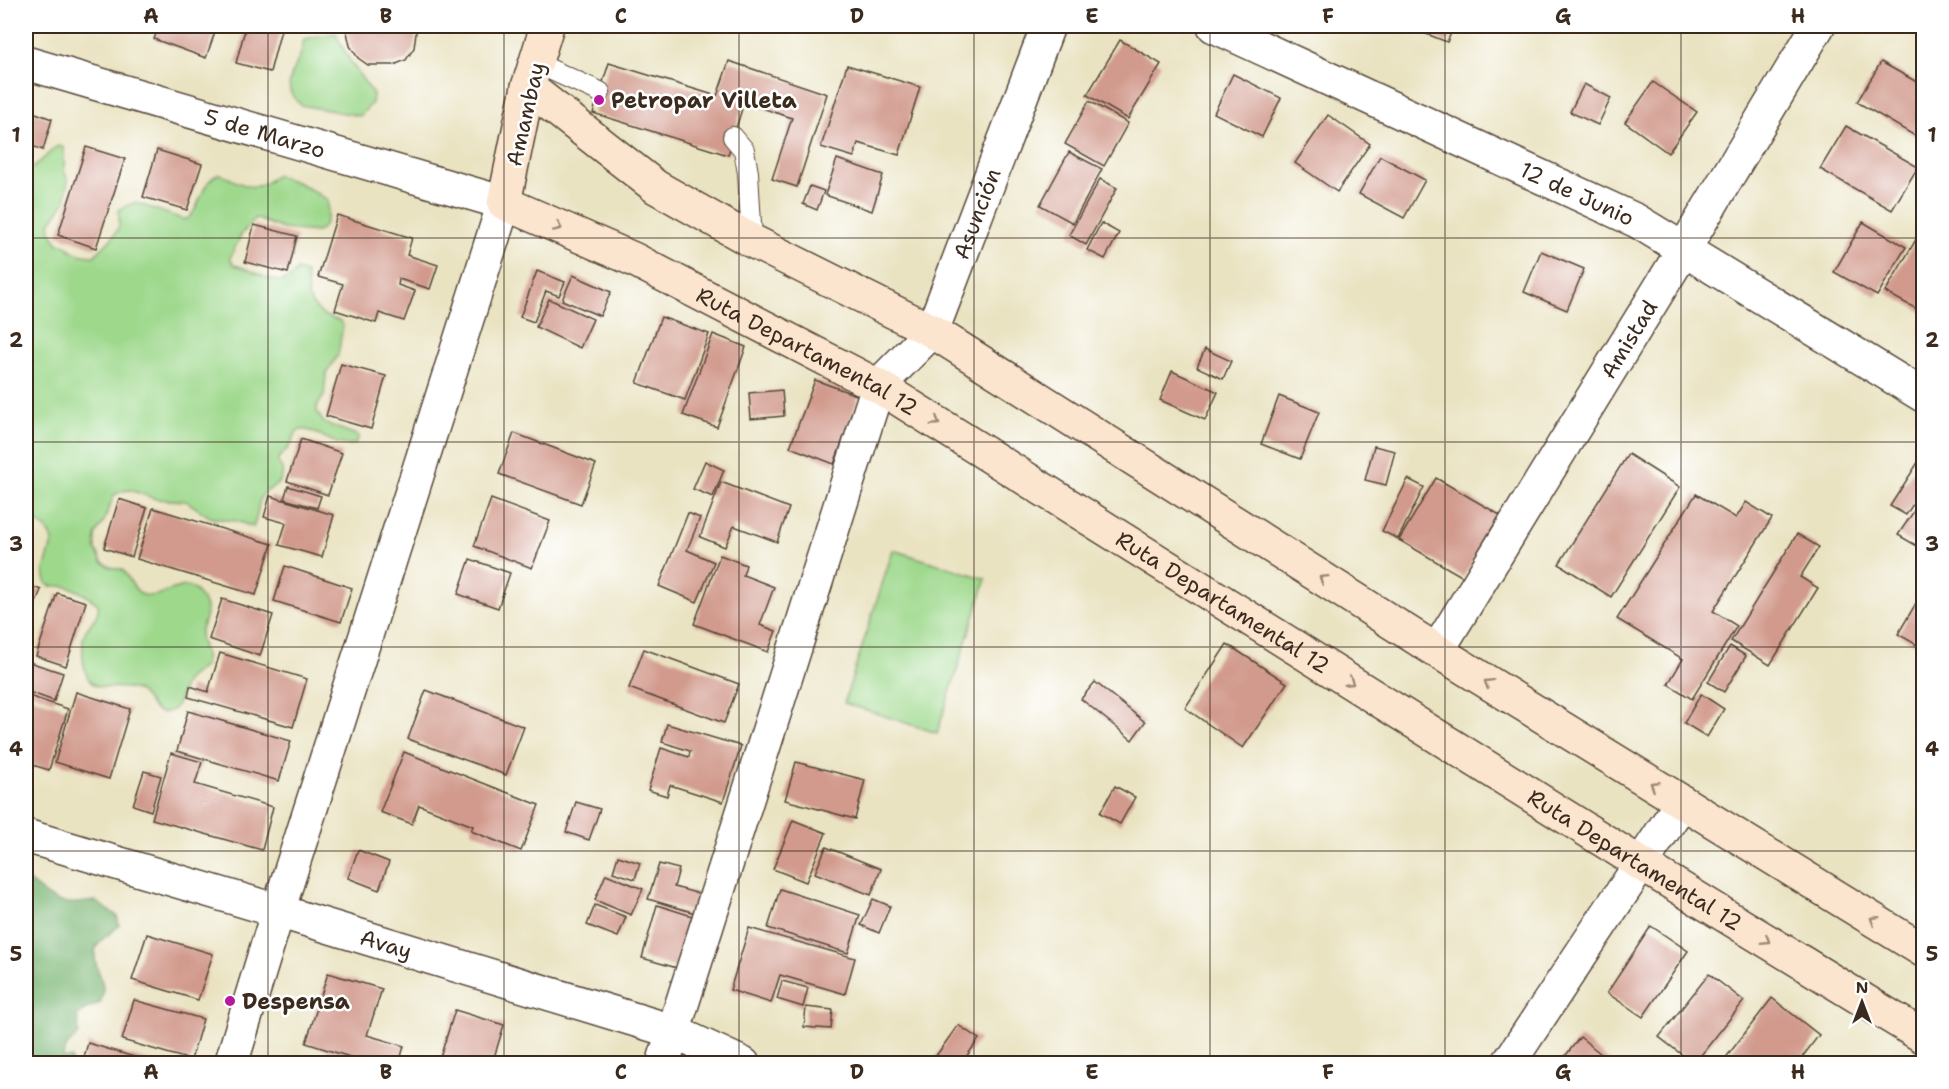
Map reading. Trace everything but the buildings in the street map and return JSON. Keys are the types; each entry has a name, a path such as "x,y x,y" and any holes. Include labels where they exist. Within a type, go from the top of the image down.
{"main road":[{"name":"Amambay","path":"504,203 532,75 547,26"},
{"path":"532,75 656,187 752,241 932,331 1437,651 1923,951"},
{"name":"Ruta Departamental 12","path":"504,203 633,259 878,386 1641,864 1923,1037"}],"street":[{"name":"Asunción","path":"878,386 932,331 1048,26"},
{"name":"12 de Junio","path":"1214,26 1638,221 1923,396"},
{"name":"Amistad","path":"1437,651 1818,26"},
{"name":"5 de Marzo","path":"26,63 504,203"},
{"path":"231,1064 504,203"},
{"path":"663,1064 878,386"},
{"path":"1508,1064 1682,802"},
{"name":"Avay","path":"26,836 278,910 672,1031 743,1064"}],"lane":[{"path":"532,75 600,92"},
{"path":"733,137 744,150 748,173 752,241"}],"green space":[{"path":"336,33 348,57 373,94 372,103 360,116 301,105 289,88 304,39"},
{"path":"60,146 64,148 64,171 68,180 63,205 50,223 51,231 57,243 66,245 72,251 82,255 94,256 105,246 118,229 119,210 135,202 187,219 196,208 208,182 219,174 254,187 268,182 276,175 299,183 328,200 326,222 317,232 283,229 255,218 241,235 230,258 234,265 274,280 287,279 297,270 306,273 308,296 312,304 323,315 340,321 343,325 338,355 326,374 324,396 317,406 317,412 324,423 359,436 355,444 346,445 310,431 297,431 289,447 278,459 282,468 282,478 261,497 253,527 237,521 211,518 186,501 156,499 130,490 114,495 104,521 95,536 96,550 102,562 110,567 123,570 135,588 144,595 151,596 187,587 199,595 205,606 206,614 200,634 205,666 187,680 174,709 164,713 155,710 138,691 99,686 90,681 84,667 83,641 86,631 97,614 98,604 76,590 64,586 50,586 46,583 44,570 53,540 46,529 32,519 26,525 26,169 33,168"},
{"path":"893,550 986,579 937,733 844,703"},
{"path":"26,879 57,901 72,903 95,901 117,916 119,925 98,944 95,951 103,987 100,1003 77,1016 79,1034 67,1046 62,1058 71,1058 72,1063 26,1063"}],"place":[{"name":"Petropar Villeta","path":"599,100"},
{"name":"Despensa","path":"230,1001"}]}
